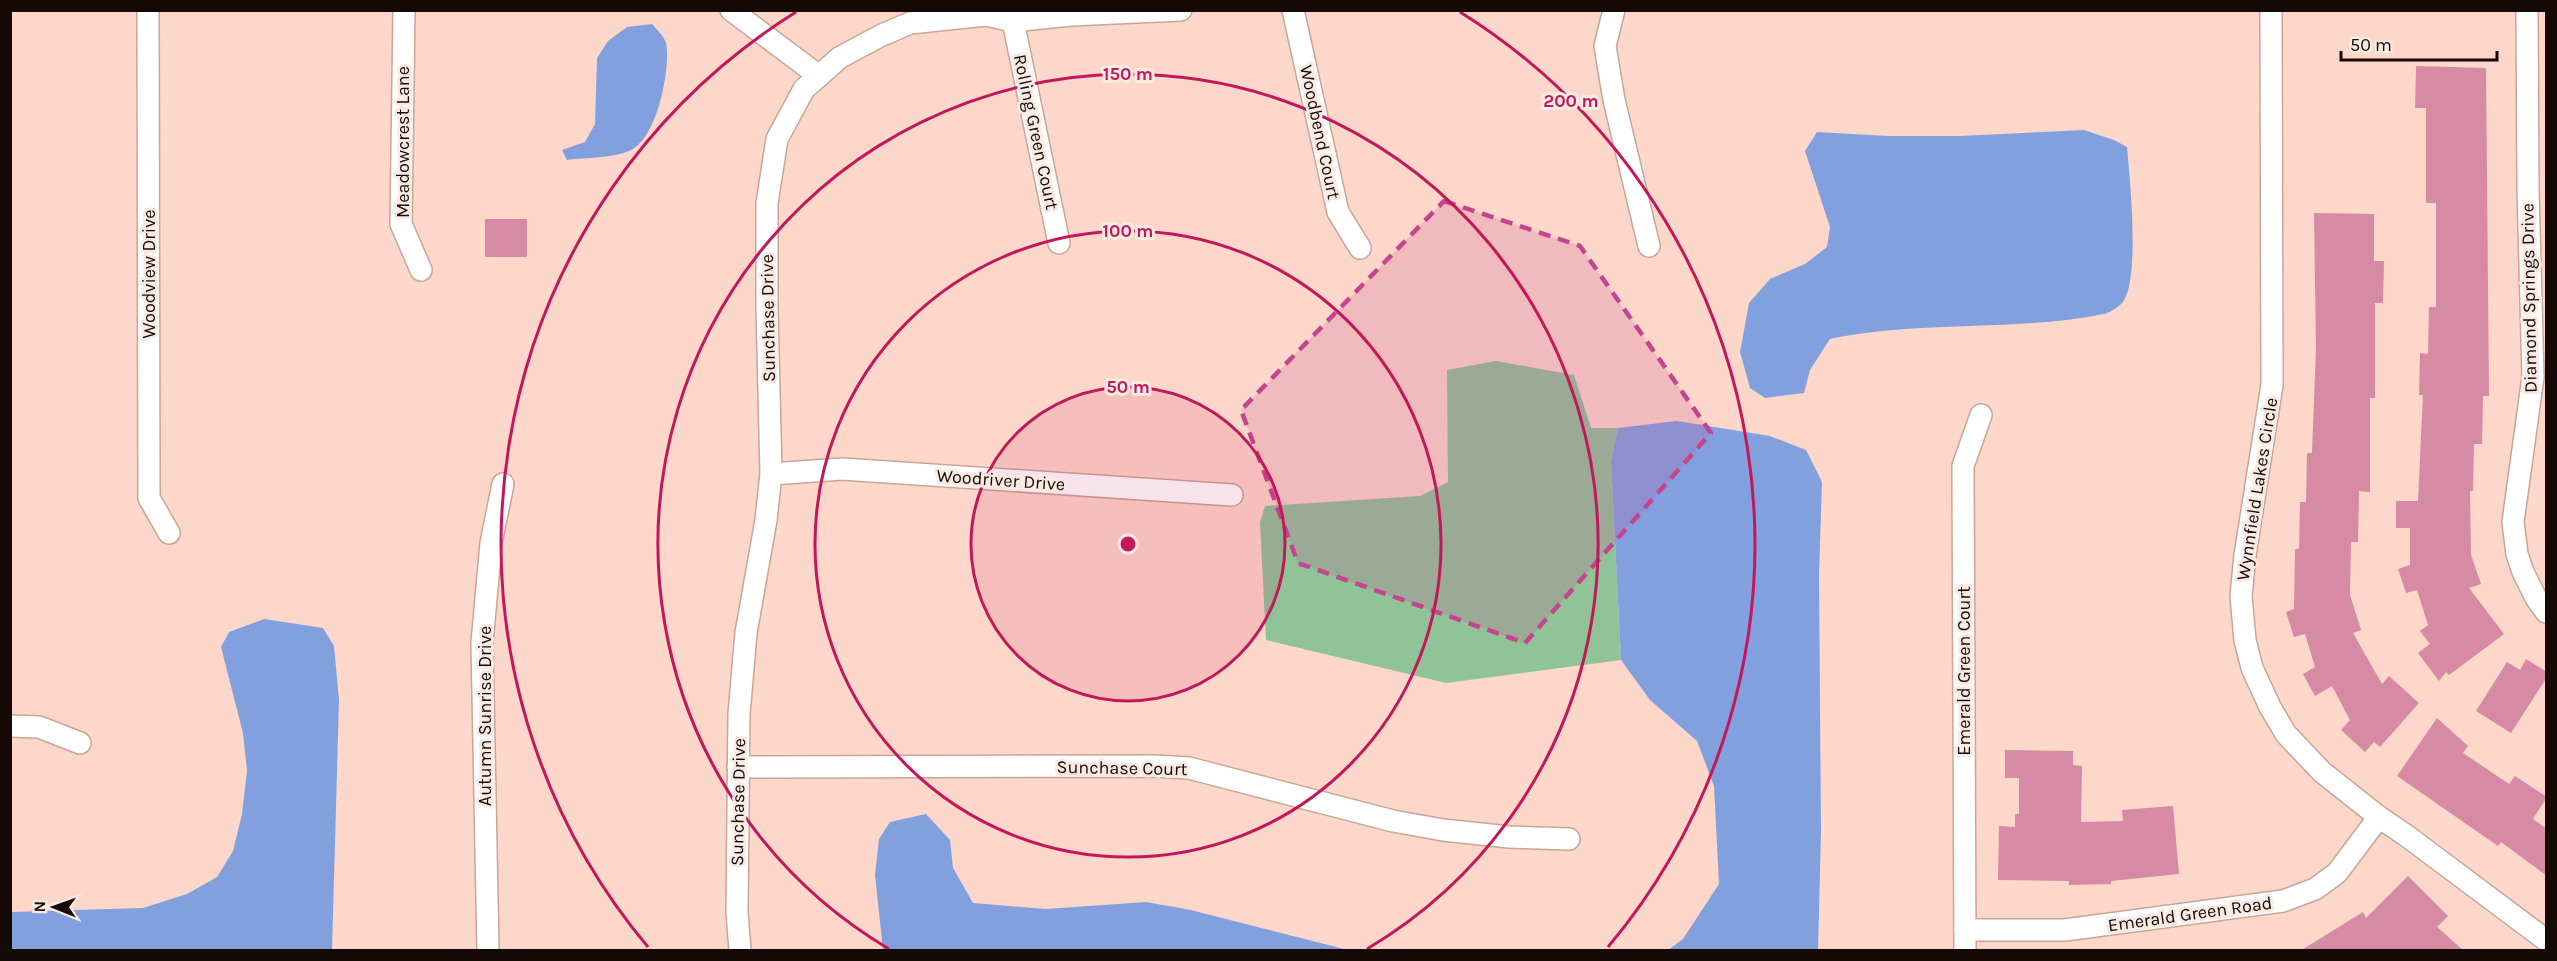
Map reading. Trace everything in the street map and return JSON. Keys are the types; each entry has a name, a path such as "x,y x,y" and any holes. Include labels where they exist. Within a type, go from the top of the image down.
{"street":[{"name":"Woodview Drive","path":"148,10 149,498 169,533"},
{"name":"Meadowcrest Lane","path":"404,10 401,224 421,270"},
{"path":"731,10 819,76"},
{"name":"Sunchase Drive","path":"740,951 737,912 739,714 746,633 766,520 771,474 767,203 777,139 804,89 839,58 910,23 986,15 1013,21 1071,15 1181,10"},
{"name":"Woodbend Court","path":"1293,10 1338,212 1360,248"},
{"path":"1614,10 1605,46 1614,100 1649,246"},
{"name":"Wynnfield Lakes Circle","path":"2271,10 2272,386 2243,573 2241,596 2245,640 2262,691 2286,734 2322,772 2379,817 2547,940"},
{"name":"Diamond Springs Drive","path":"2527,10 2528,189 2533,377 2512,522 2517,554 2523,572 2535,598 2547,612"},
{"name":"Rolling Green Court","path":"1013,21 1059,243"},
{"name":"Emerald Green Court","path":"1965,940 1963,466 1981,415"},
{"name":"Woodriver Drive","path":"771,474 842,469 1232,495"},
{"name":"Autumn Sunrise Drive","path":"488,951 482,643 491,543 503,484"},
{"path":"10,726 39,727 80,743"},
{"name":"Sunchase Court","path":"738,767 1155,766 1189,768 1423,826 1509,837 1569,839"},
{"name":"Emerald Green Road","path":"1965,940 2065,930 2283,901 2315,889 2337,873 2379,817"}],"highlighted area":[{"path":"1444,201 1580,246 1711,433 1525,643 1298,563 1241,410"}],"green space":[{"path":"1496,361 1574,375 1591,428 1618,428 1611,461 1621,660 1446,683 1266,640 1260,522 1265,506 1420,496 1448,482 1447,370"}],"water":[{"path":"652,24 665,40 667,55 660,102 648,132 640,143 624,153 567,160 562,150 585,142 595,124 597,58 608,41 627,27"},
{"path":"2084,130 2127,147 2133,251 2128,290 2119,306 2104,314 2036,323 1898,330 1830,339 1810,370 1804,393 1765,398 1750,388 1740,352 1749,303 1770,279 1805,264 1827,247 1830,227 1805,151 1817,132 1889,136 1959,136"},
{"path":"1677,421 1770,436 1806,450 1822,482 1819,575 1821,831 1818,950 1668,950 1683,939 1719,884 1714,786 1697,741 1650,700 1621,660 1611,461 1618,428"},
{"path":"264,619 323,628 334,646 339,700 332,950 11,950 11,912 143,908 187,894 217,877 233,851 242,814 247,771 243,733 221,647 229,632"},
{"path":"926,814 950,840 953,868 973,903 1045,909 1146,902 1191,910 1348,950 883,950 875,875 879,839 890,822"}],"building":[{"path":"2416,66 2486,68 2489,396 2483,396 2482,444 2474,444 2473,491 2470,491 2471,555 2481,584 2469,588 2504,634 2449,675 2446,672 2439,681 2418,653 2430,644 2420,631 2428,625 2417,590 2406,593 2398,569 2410,565 2410,528 2396,528 2396,501 2418,501 2423,395 2419,395 2420,353 2428,354 2429,307 2436,307 2436,203 2426,203 2426,108 2415,108"},
{"path":"2314,213 2374,214 2374,261 2384,261 2383,303 2375,303 2375,398 2370,398 2370,492 2359,491 2358,542 2351,542 2350,595 2361,630 2353,633 2382,684 2389,676 2419,703 2380,747 2374,742 2365,752 2341,730 2350,720 2332,686 2315,696 2303,674 2315,667 2305,634 2294,637 2286,612 2294,609 2295,549 2299,549 2300,502 2306,502 2307,453 2312,453 2316,349"},
{"path":"485,219 527,219 527,257 485,257"},
{"path":"2526,659 2547,672 2547,677 2511,733 2476,711 2507,662 2520,670"},
{"path":"2437,718 2468,746 2463,753 2509,784 2515,776 2547,797 2533,819 2547,829 2547,876 2501,842 2498,846 2397,776"},
{"path":"2005,750 2073,751 2073,765 2082,766 2081,822 2123,821 2122,810 2173,806 2179,874 2111,881 2111,884 2069,885 2069,881 1998,880 1999,826 2015,827 2015,814 2019,814 2019,778 2005,778"},
{"path":"2408,876 2448,916 2437,927 2464,951 2300,951 2363,912 2366,918"}]}
